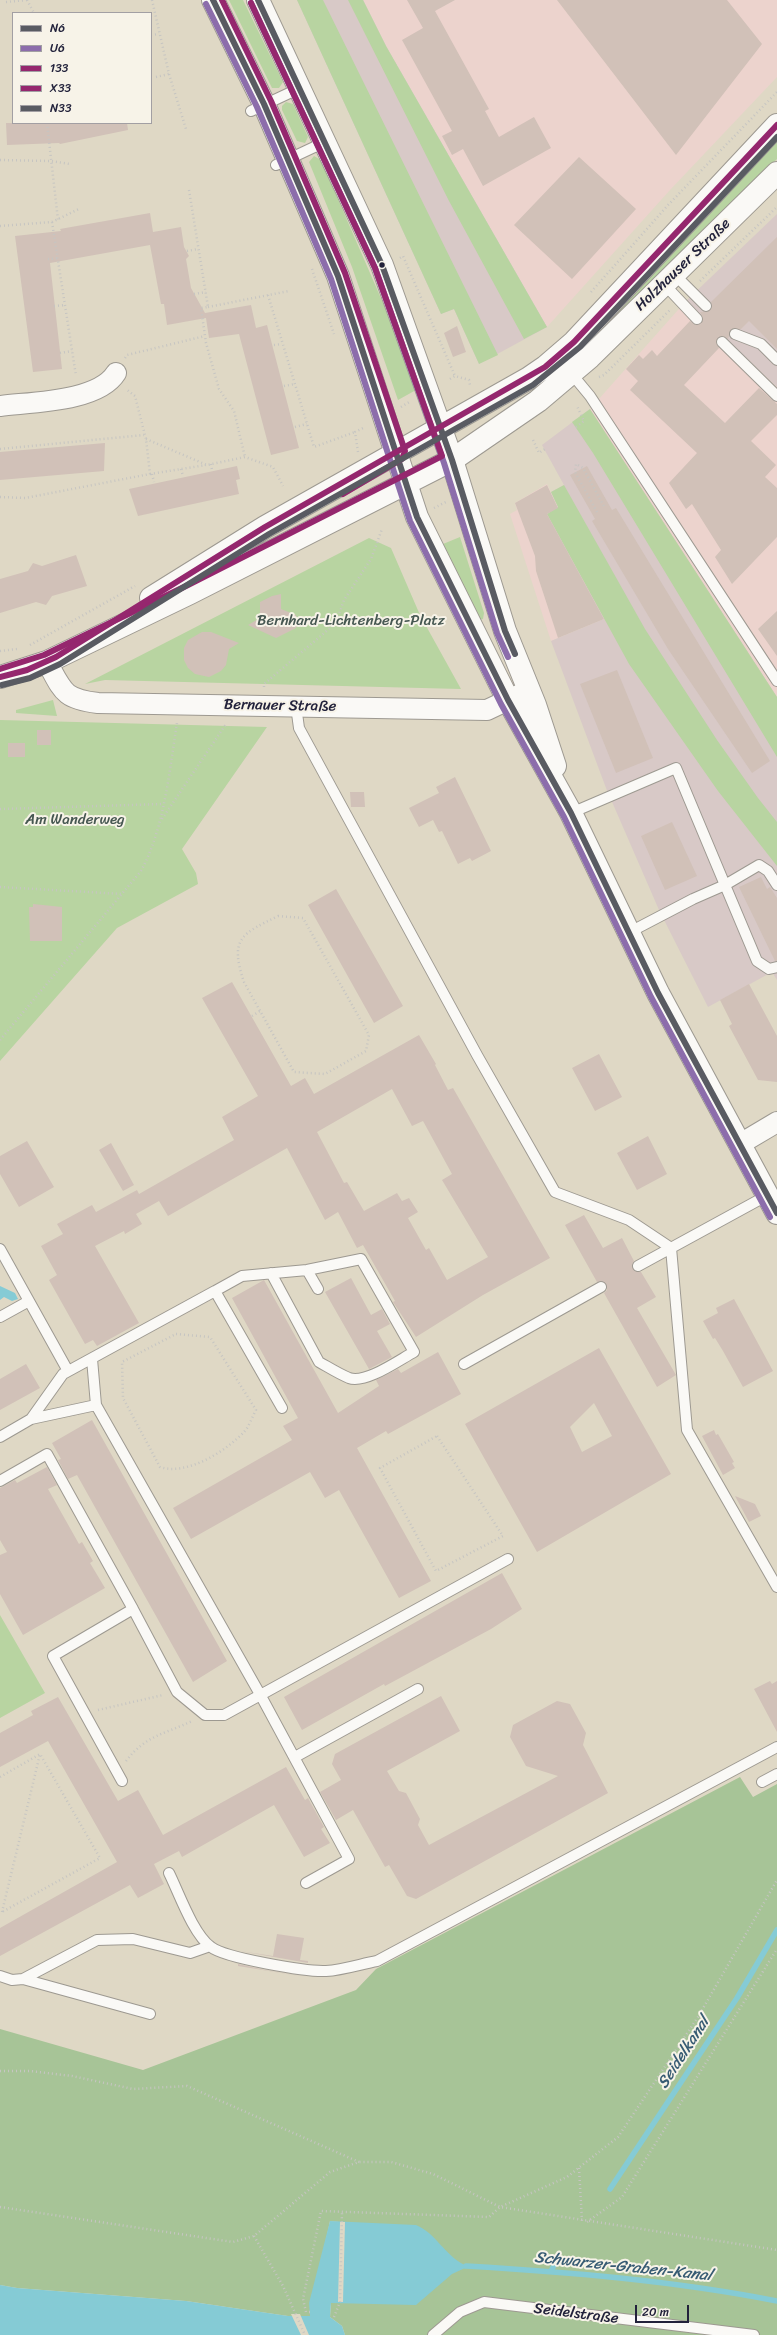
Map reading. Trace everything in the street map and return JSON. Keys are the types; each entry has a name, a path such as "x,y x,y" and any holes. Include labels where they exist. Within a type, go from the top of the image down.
{"main road":[{"path":"213,0 282,162 338,276 417,517 508,700 571,813 658,993 772,1204"},
{"path":"258,0 382,265 441,427 505,631 529,690 571,813"},
{"name":"Holzhauser Straße","path":"397,453 546,367 574,342 777,125"},
{"name":"Holzhauser Straße","path":"407,484 452,460 538,401 590,357 777,173"},
{"path":"52,659 266,527 397,453"},
{"path":"0,678 52,659 407,484"}],"street":[{"path":"0,406 78,396 101,387 114,376"},
{"name":"Bernauer Straße","path":"52,659 63,689 71,698 98,703 487,710 529,690"},
{"path":"740,1144 777,1122"}],"lane":[{"path":"258,107 300,88"},
{"path":"282,162 325,142"},
{"path":"669,279 706,306"},
{"path":"669,279 697,319"},
{"path":"736,334 761,344 777,360"},
{"path":"574,342 590,357"},
{"path":"722,342 777,396"},
{"path":"571,373 590,396 777,681"},
{"path":"296,706 299,728 477,1055 555,1192 629,1220 671,1248"},
{"path":"571,813 676,768 757,960 769,969 777,967"},
{"path":"628,933 693,898 725,885 759,865 768,871 777,886"},
{"path":"638,1266 671,1248 772,1204"},
{"path":"671,1248 687,1430 777,1587"},
{"path":"0,1249 68,1371"},
{"path":"31,1419 63,1374 242,1276 272,1273 307,1270 361,1259 414,1352 364,1379 350,1379 319,1362 272,1273"},
{"path":"307,1270 318,1290"},
{"path":"464,1364 601,1287"},
{"path":"215,1291 282,1408"},
{"path":"0,1317 29,1301"},
{"path":"92,1359 96,1404 295,1757 349,1859 306,1883"},
{"path":"0,1437 31,1419 96,1404"},
{"path":"0,1481 47,1454 134,1609 177,1692 205,1715 224,1716 508,1558"},
{"path":"120,1777 53,1656 134,1609"},
{"path":"295,1757 418,1689"},
{"path":"169,1873 197,1930 210,1946 220,1952 239,1958 326,1971 377,1961 777,1747"},
{"path":"762,1782 777,1774"},
{"path":"23,1979 97,1940 133,1939 190,1953 210,1946"},
{"path":"0,1976 12,1980 23,1979 150,2014"},
{"name":"Seidelstraße","path":"433,2335 460,2312 484,2302 754,2335"}],"path":[{"path":"6,2 27,0 33,12"},
{"path":"152,0 169,74 186,129"},
{"path":"152,35 159,34"},
{"path":"156,77 169,74"},
{"path":"587,297 669,204 777,92"},
{"path":"47,124 58,220"},
{"path":"0,160 51,161 70,164"},
{"path":"189,190 208,306"},
{"path":"0,226 52,222 79,210"},
{"path":"52,222 59,258 78,396"},
{"path":"187,251 198,249"},
{"path":"395,260 403,256 456,376"},
{"path":"48,259 59,258"},
{"path":"311,268 335,335"},
{"path":"245,457 234,411 219,389 205,336 201,308 289,291"},
{"path":"194,294 206,292"},
{"path":"268,295 314,447 364,428"},
{"path":"54,306 65,305"},
{"path":"154,482 151,474 146,439 135,396 114,376 127,355 205,336"},
{"path":"274,345 282,344"},
{"path":"60,353 72,352"},
{"path":"450,379 456,376 469,380 470,385"},
{"path":"284,386 295,384"},
{"path":"576,427 584,421 577,406"},
{"path":"295,427 307,424"},
{"path":"355,432 358,454"},
{"path":"0,449 144,435"},
{"path":"146,439 206,465"},
{"path":"533,440 539,453 545,449"},
{"path":"0,497 25,498 245,457 273,467 283,486"},
{"path":"210,464 212,470"},
{"path":"597,512 575,472 576,464 582,468 605,508"},
{"path":"181,469 183,476"},
{"path":"430,510 446,502"},
{"path":"264,684 336,624 344,600 371,559 382,528"},
{"path":"25,648 141,583"},
{"path":"0,652 19,649"},
{"path":"0,1040 123,894 148,859 160,822 178,722"},
{"path":"160,822 226,723"},
{"path":"0,809 163,804"},
{"path":"0,886 123,894"},
{"path":"278,916 303,918 369,1034 366,1051 325,1074 294,1072 260,1011 244,982 239,966 240,940 248,931 278,916"},
{"path":"252,1016 260,1011"},
{"path":"176,1334 210,1337 256,1410 245,1431 230,1445 204,1460 182,1468 167,1469 160,1467 123,1398 122,1362 176,1334"},
{"path":"437,1436 503,1536 436,1571 380,1468 437,1436"},
{"path":"84,1713 177,1692"},
{"path":"120,1777 144,1742 164,1731 182,1726 205,1715"},
{"path":"0,1777 40,1754"},
{"path":"1,1911 100,1858 40,1754"},
{"path":"1,1911 40,1754"},
{"path":"310,2312 306,2312 303,2299 321,2211 489,2217 500,2207 567,2178 618,2137 698,2017 777,1880"},
{"path":"587,2222 622,2197 777,1949"},
{"path":"0,2071 30,2071 72,2076 133,2089 187,2086 359,2162"},
{"path":"0,2207 233,2242 254,2236 330,2172 359,2162 391,2162 433,2174 500,2207 587,2222 777,2250"},
{"path":"579,2168 582,2221"},
{"path":"334,2317 340,2302 342,2212"},
{"path":"254,2236 283,2286 305,2335"}],"shaded area":[{"path":"297,0 363,0 386,46 547,327 479,364 454,309 441,314"},
{"path":"363,0 777,0 777,77 670,190 547,327 386,46"},
{"path":"777,214 777,387 686,301"},
{"path":"686,301 777,387 777,697 590,409"},
{"path":"590,409 777,697 777,980 772,972 708,1007 659,910 606,788 551,641 604,619 547,514 558,507 551,492 564,485 542,445"},
{"path":"547,484 558,508 547,514 604,619 551,641 510,514 517,510 515,503"}],"green space":[{"path":"229,0 243,0 283,82 279,88 272,88"},
{"path":"297,0 323,0 498,355 479,364 454,309 441,314"},
{"path":"348,0 363,0 386,46 547,327 524,339 449,201"},
{"path":"286,102 293,104 308,137 305,143 297,141 282,110 282,106"},
{"path":"777,141 777,159 601,333 597,333"},
{"path":"314,156 321,160 383,303 416,390 398,400 352,267 309,162"},
{"path":"590,409 777,697 777,757 593,453 572,422"},
{"path":"564,485 645,629 717,740 777,822 777,866 718,791 629,664 547,514 558,507 551,492"},
{"path":"460,537 484,613 483,619 479,620 443,544"},
{"name":"Bernhard-Lichtenberg-Platz","path":"369,538 391,548 420,615 461,689 105,680 85,684"},
{"path":"53,700 57,716 16,713 16,710"},
{"name":"Am Wanderweg","path":"0,720 267,727 182,849 196,873 198,884 117,928 0,1061"},
{"path":"0,1615 45,1693 0,1718"},
{"path":"740,1777 753,1797 777,1784 777,2335 345,2335 342,2326 330,2317 331,2303 337,2302 339,2222 330,2221 310,2316 288,2316 186,2301 17,2288 0,2285 0,2029 143,2070 356,1990 376,1969"}],"water":[{"path":"0,1286 15,1293 18,1299 12,1301 4,1297 0,1300"},
{"path":"330,2221 416,2225 429,2233 452,2256 465,2265 465,2268 452,2274 416,2305 331,2303 330,2317 342,2326 345,2335 0,2335 0,2285 17,2288 186,2301 288,2316 310,2316 309,2303"}],"pier":[{"path":"340,2222 345,2222 343,2302 338,2302"},
{"path":"291,2314 300,2314 309,2335 301,2335"}],"building":[{"path":"407,0 455,0 435,11 489,109 485,111 499,137 534,117 551,148 483,186 463,149 452,155 442,136 452,131 402,40 423,28"},
{"path":"557,0 727,0 762,44 676,155"},
{"path":"6,123 127,124 128,130 60,144 7,145"},
{"path":"579,157 636,209 572,279 514,225"},
{"path":"150,213 153,232 181,227 184,247 189,256 186,259 191,288 205,313 251,305 256,328 267,325 299,448 271,455 239,334 209,338 206,318 167,325 164,304 161,304 150,245 50,263 62,369 33,372 15,236 61,231 60,229"},
{"path":"777,237 777,349 749,321 741,329 731,329 728,339 723,336 718,337 716,343 719,348 684,385 725,423 759,388 777,404 777,415 751,441 776,465 765,477 777,488 777,537 732,584 715,557 721,550 692,504 686,509 669,483 697,453 630,390 638,381 626,369 639,355 643,359 652,350 657,356 690,321 696,325 701,324 703,318 700,312 710,311 712,307 711,302"},
{"path":"457,326 466,352 453,357 444,333"},
{"path":"105,443 104,471 0,480 0,452"},
{"path":"237,466 240,479 236,480 239,494 138,516 129,489"},
{"path":"587,466 612,510 616,508 770,761 752,773 668,649 592,521 595,519 570,475"},
{"path":"547,485 558,508 547,514 604,619 558,638 536,571 535,556 515,503"},
{"path":"76,555 87,586 52,596 46,605 36,602 0,613 0,579 28,571 33,563 42,566"},
{"path":"281,594 281,609 296,615 298,621 296,628 276,638 248,625 260,618 260,602 272,596"},
{"path":"777,611 777,656 758,629"},
{"path":"202,632 211,632 239,643 229,649 226,665 221,671 209,677 195,674 188,668 184,660 184,648 188,640"},
{"path":"617,670 653,758 616,773 580,684"},
{"path":"37,730 51,730 51,745 37,745"},
{"path":"8,743 25,743 25,757 8,757"},
{"path":"455,777 491,851 472,861 470,858 458,864 442,831 439,832 433,820 419,827 409,808 439,793 436,787"},
{"path":"350,792 364,792 365,807 351,807"},
{"path":"672,822 697,876 665,890 641,836"},
{"path":"761,877 767,889 770,887 777,898 777,961 775,961 739,887"},
{"path":"336,889 403,1006 374,1023 308,905"},
{"path":"33,904 62,907 62,941 30,941 29,907 33,907"},
{"path":"232,982 291,1086 305,1078 314,1094 419,1035 436,1064 435,1065 448,1090 453,1088 550,1258 483,1295 416,1337 393,1302 395,1301 363,1245 357,1248 338,1212 325,1220 287,1148 168,1216 159,1201 136,1214 142,1224 125,1234 124,1231 95,1246 139,1323 97,1346 93,1340 85,1344 49,1280 57,1275 41,1246 63,1234 57,1224 92,1205 96,1212 137,1190 139,1194 234,1140 222,1117 258,1096 202,998","holes":["392,1089 412,1126 423,1121 452,1174 442,1180 488,1257 447,1280 429,1248 426,1250 408,1218 418,1212 409,1198 402,1201 397,1193 364,1211 347,1182 344,1183 317,1132"]},
{"path":"749,984 777,1036 777,1082 758,1080 729,1026 732,1024 720,1000"},
{"path":"599,1054 622,1097 595,1111 572,1068"},
{"path":"648,1136 667,1174 637,1190 617,1153"},
{"path":"27,1141 54,1187 19,1207 0,1174 0,1156"},
{"path":"111,1143 134,1185 123,1191 99,1150"},
{"path":"584,1215 603,1248 622,1238 634,1261 632,1265 633,1269 641,1272 656,1297 637,1308 676,1375 657,1387 604,1293 607,1290 606,1284 601,1281 597,1282 565,1225"},
{"path":"351,1278 371,1315 382,1309 390,1324 377,1331 392,1357 369,1369 325,1292"},
{"path":"264,1280 338,1413 379,1386 376,1380 398,1369 401,1373 438,1352 461,1394 388,1434 386,1431 357,1448 431,1581 399,1598 339,1490 325,1498 310,1472 191,1539 173,1508 292,1440 283,1426 298,1418 232,1298"},
{"path":"734,1299 773,1371 743,1387 723,1351 715,1338 713,1339 703,1321 718,1313 716,1308"},
{"path":"599,1348 671,1474 537,1552 465,1424","holes":["594,1403 612,1436 582,1452 570,1427"]},
{"path":"26,1364 40,1388 0,1410 0,1379"},
{"path":"92,1420 227,1661 193,1682 77,1475 68,1479 58,1460 61,1459 52,1443"},
{"path":"714,1430 716,1435 718,1434 734,1462 732,1463 735,1468 723,1475 702,1436"},
{"path":"47,1467 57,1485 48,1489 79,1544 82,1542 93,1561 90,1563 105,1588 23,1635 0,1594 0,1555 7,1552 0,1540 0,1488 15,1480 17,1483"},
{"path":"735,1496 755,1504 761,1516 749,1522"},
{"path":"502,1573 522,1609 491,1629 385,1686 384,1684 302,1730 284,1697"},
{"path":"770,1681 772,1684 777,1681 777,1732 754,1689"},
{"path":"441,1696 460,1731 387,1771 399,1791 406,1793 420,1819 418,1825 429,1845 558,1776 526,1766 510,1737 513,1725 557,1701 570,1704 586,1733 583,1745 608,1793 416,1899 407,1896 389,1865 385,1867 353,1810 336,1820 320,1792 341,1780 332,1764 335,1754"},
{"path":"58,1697 118,1801 138,1790 163,1835 286,1767 305,1800 308,1798 324,1827 321,1829 330,1843 304,1857 274,1805 182,1857 179,1851 154,1864 164,1884 138,1898 130,1885 0,1956 0,1928 117,1862 48,1741 0,1767 0,1733 33,1715 31,1711"},
{"path":"277,1934 304,1938 300,1960 308,1961 308,1963 240,1951 273,1956"},
{"path":"238,1964 265,1970 306,1977 238,1966"}],"waterway":[{"name":"Seidelkanal","path":"610,2189 737,1998 777,1930"},
{"name":"Seidelkanal","path":"551,2271 557,2260"},
{"name":"Schwarzer-Graben-Kanal","path":"466,2266 622,2278 700,2288 777,2301"}],"transit line":[{"name":"N6","path":"213,0 264,104 338,276 417,517 508,700 571,813 658,993 777,1213"},
{"name":"133","path":"222,0 271,101 345,273 405,451 402,459 343,494"},
{"name":"N6","path":"258,0 382,265 452,460 505,631 515,654"},
{"name":"U6","path":"251,3 375,268 444,463 497,633 508,657"},
{"name":"133","path":"0,669 44,655 186,586 442,456 375,268 251,3"},
{"name":"U6","path":"206,4 257,107 331,279 410,521 501,704 564,817 651,997 770,1217"},
{"name":"X33","path":"0,677 27,670 56,657 265,527 545,367 574,342 777,125"},
{"name":"N33","path":"2,685 30,678 60,664 269,534 533,385 580,347 777,137"}]}
